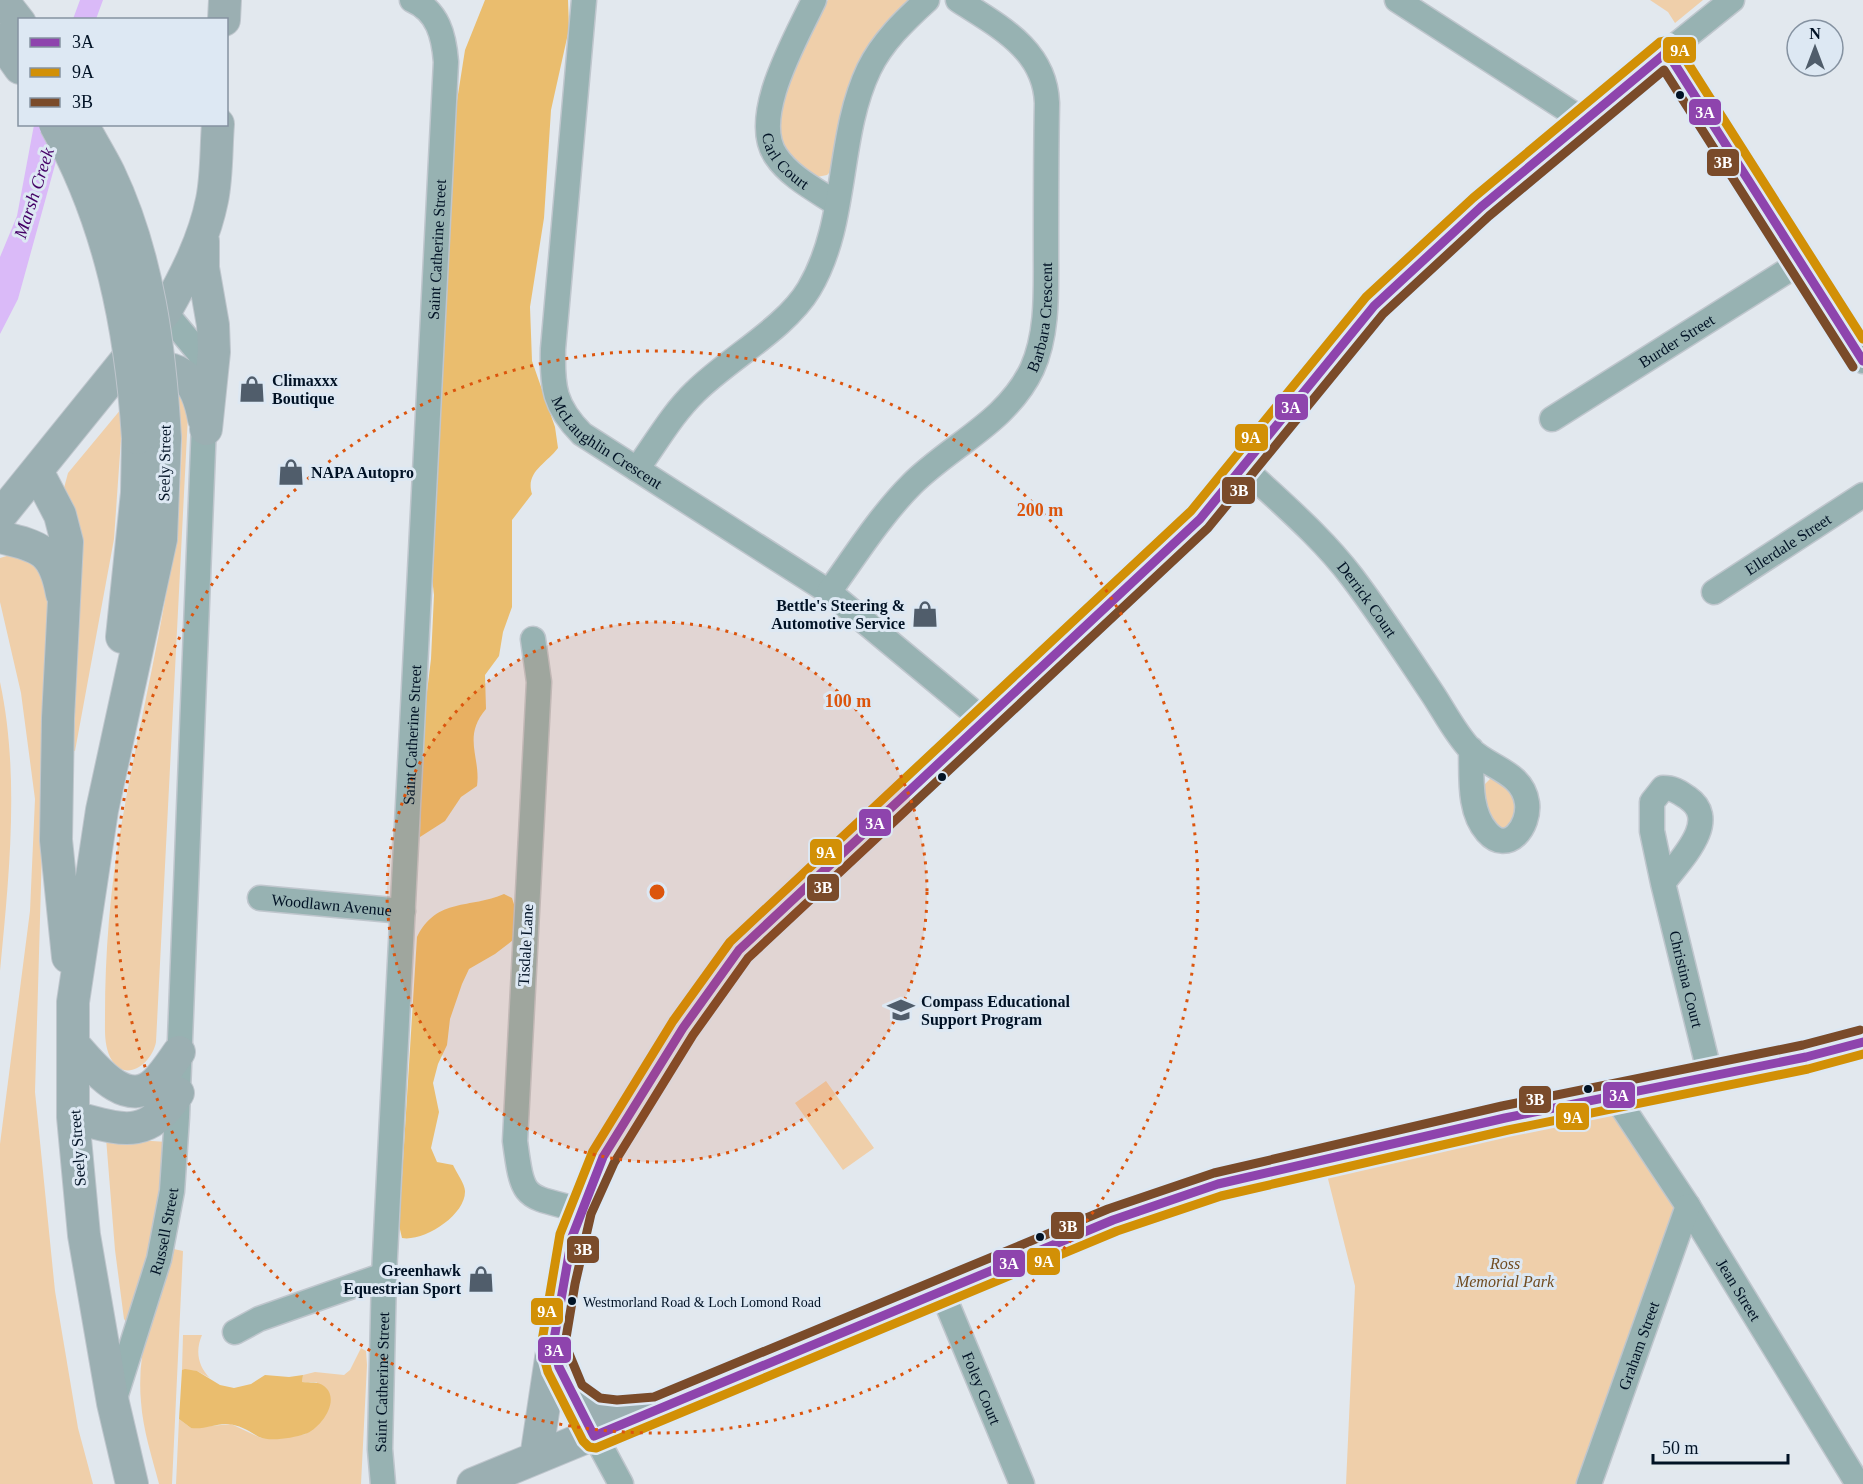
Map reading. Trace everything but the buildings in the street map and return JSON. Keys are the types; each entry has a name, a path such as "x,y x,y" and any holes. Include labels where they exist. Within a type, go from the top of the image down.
{"main road":[{"path":"2,0 18,20"},
{"path":"0,40 18,65"},
{"name":"Seely Street","path":"56,126 81,175 120,292 135,384 152,438"},
{"name":"Seely Street","path":"83,126 109,173 125,214 141,267 156,341 152,438 161,539 102,810 73,1002 73,1117 84,1235 113,1403 132,1484"},
{"path":"0,516 165,312 183,279 204,231 213,198 218,126"},
{"path":"204,231 203,268 213,325 214,352 206,429"},
{"path":"112,379 160,368 184,375 193,382 200,396 206,429"},
{"path":"37,471 60,515 67,542 58,718 56,840 73,1002"},
{"path":"0,537 35,545 45,554 54,567 59,581 64,610"},
{"path":"473,1484 1132,1212 1218,1184 1505,1118 1806,1057 1863,1042"},
{"path":"73,1044 111,1084 127,1090 151,1085 179,1052"},
{"path":"73,1117 113,1127 144,1125 158,1119 178,1093"},
{"path":"536,1458 553,1345"},
{"path":"572,1393 596,1409 617,1412 657,1409"}],"street":[{"name":"Saint Catherine Street","path":"383,1484 380,1449 384,1275 446,62 445,43 433,14 423,4 412,0"},
{"name":"McLaughlin Crescent","path":"584,0 553,349 554,388 559,405 576,427 637,469 829,592 982,720"},
{"name":"Carl Court","path":"814,0 776,84 768,133 771,148 785,167 837,204"},
{"path":"637,469 694,393 804,296 817,274 837,204 856,108 868,71 896,31 927,0"},
{"name":"Barbara Crescent","path":"829,592 902,494 922,474 994,418 1010,402 1031,371 1041,335 1046,272 1047,103 1044,83 1030,54 1018,40 958,0"},
{"path":"1397,0 1583,120"},
{"path":"621,1484 572,1393 553,1345 567,1260 580,1210 603,1157 717,976 763,926 1190,529 1374,306 1452,232 1583,120 1732,0"},
{"path":"1667,52 1863,361"},
{"name":"Burder Street","path":"1552,419 1801,262"},
{"name":"Russell Street","path":"113,1403 159,1259 172,1191 178,1093 206,429 206,372 200,354 165,312"},
{"name":"Derrick Court","path":"1243,467 1335,556 1471,749"},
{"name":"Ellerdale Street","path":"1714,592 1863,495"},
{"name":"Tisdale Lane","path":"533,639 538,682 515,1142 521,1178 528,1193 535,1198 580,1210"},
{"name":"Christina Court","path":"1663,883 1710,1075"},
{"name":"Woodlawn Avenue","path":"260,898 403,911"},
{"name":"Jean Street","path":"1616,1096 1688,1206 1858,1484"},
{"name":"Graham Street","path":"1595,1479 1688,1206"},
{"path":"235,1332 259,1319 384,1275"},
{"name":"Foley Court","path":"942,1292 1022,1484"}],"green space":[{"path":"828,0 908,0 877,40 832,170 827,175 817,177 801,167 782,147 778,127 780,109 793,69 801,49"},
{"path":"1650,0 1703,0 1675,23 1668,12"},
{"path":"141,385 179,386 188,415 156,1042 149,1058 143,1064 137,1068 123,1070 110,1057 106,1042 105,993 109,922 121,827 168,585 180,487 182,438 121,439 114,539 75,751 66,749 64,488 68,473"},
{"path":"23,551 42,574 49,607 35,1092 55,1291 78,1428 93,1484 0,1484 0,1144 30,911 35,799 21,693 0,602 0,558"},
{"path":"0,682 10,753 11,826 0,971"},
{"path":"1490,779 1504,784 1514,801 1515,823 1503,829 1490,816 1484,798 1484,785"},
{"path":"826,1081 874,1148 843,1170 795,1103"},
{"name":"Ross Memorial Park","path":"1615,1096 1688,1206 1589,1484 1346,1484 1355,1286 1323,1159"},
{"path":"106,1138 167,1142 155,1238 127,1323 124,1319 115,1250"},
{"path":"169,1248 183,1251 172,1484 159,1484 144,1423 140,1382 148,1324"},
{"path":"183,1335 202,1335 199,1358 210,1378 197,1371 182,1370"},
{"path":"361,1348 366,1351 367,1365 361,1484 176,1484 179,1419 191,1428 231,1424 261,1438 275,1439 306,1434 317,1382 302,1382 303,1375 315,1372 344,1375 350,1370"}],"shaded area":[{"path":"485,0 568,0 569,29 551,110 544,218 530,307 532,361 555,427 558,448 534,474 531,480 532,494 512,520 512,607 503,632 499,656 485,675 486,709 479,719 474,738 477,786 461,797 445,821 420,837 422,733 431,659 434,595 432,577 437,408 444,338 454,120 465,50"},
{"path":"504,894 512,898 516,911 517,937 495,954 469,969 450,1019 447,1045 438,1064 433,1083 439,1112 431,1148 437,1162 453,1165 465,1188 463,1200 459,1209 442,1225 421,1236 402,1238 399,1225 417,937 425,924 444,910"},
{"path":"182,1370 197,1371 220,1385 234,1388 251,1384 265,1375 289,1377 303,1375 302,1382 324,1386 329,1392 330,1406 322,1420 311,1431 288,1438 259,1437 240,1427 228,1424 191,1428 179,1419"}],"water":[{"path":"80,0 103,0 96,18 73,18"},
{"name":"Marsh Creek","path":"34,126 66,126 18,299 0,334 0,257 17,216"}],"transit line":[{"name":"9A","path":"1863,339 1677,46 1670,40 1660,42 1473,198 1366,297 1191,511 730,942 673,1021 593,1151 560,1234 541,1347 548,1372 583,1441 589,1447 596,1448 1117,1231 1221,1196 1508,1130 1808,1069 1863,1054"},
{"name":"3A","path":"1863,361 1667,52 1481,207 1374,306 1200,519 739,950 683,1028 603,1157 572,1237 553,1345 559,1367 594,1436 1113,1220 1218,1184 1505,1118 1806,1057 1863,1042"},
{"name":"3B","path":"1853,367 1664,70 1489,216 1383,314 1208,528 748,958 693,1035 614,1163 591,1214 575,1284 565,1344 582,1385 600,1398 617,1400 654,1397 1108,1209 1214,1173 1502,1106 1803,1045 1860,1030"}],"place":[{"name":"Climaxxx Boutique","path":"252,389"},
{"name":"NAPA Autopro","path":"291,472"},
{"name":"Bettle's Steering & Automotive Service","path":"925,614"},
{"name":"Compass Educational Support Program","path":"901,1010"},
{"name":"Greenhawk Equestrian Sport","path":"481,1279"},
{"name":"Westmorland Road & Loch Lomond Road","path":"572,1301"}]}
